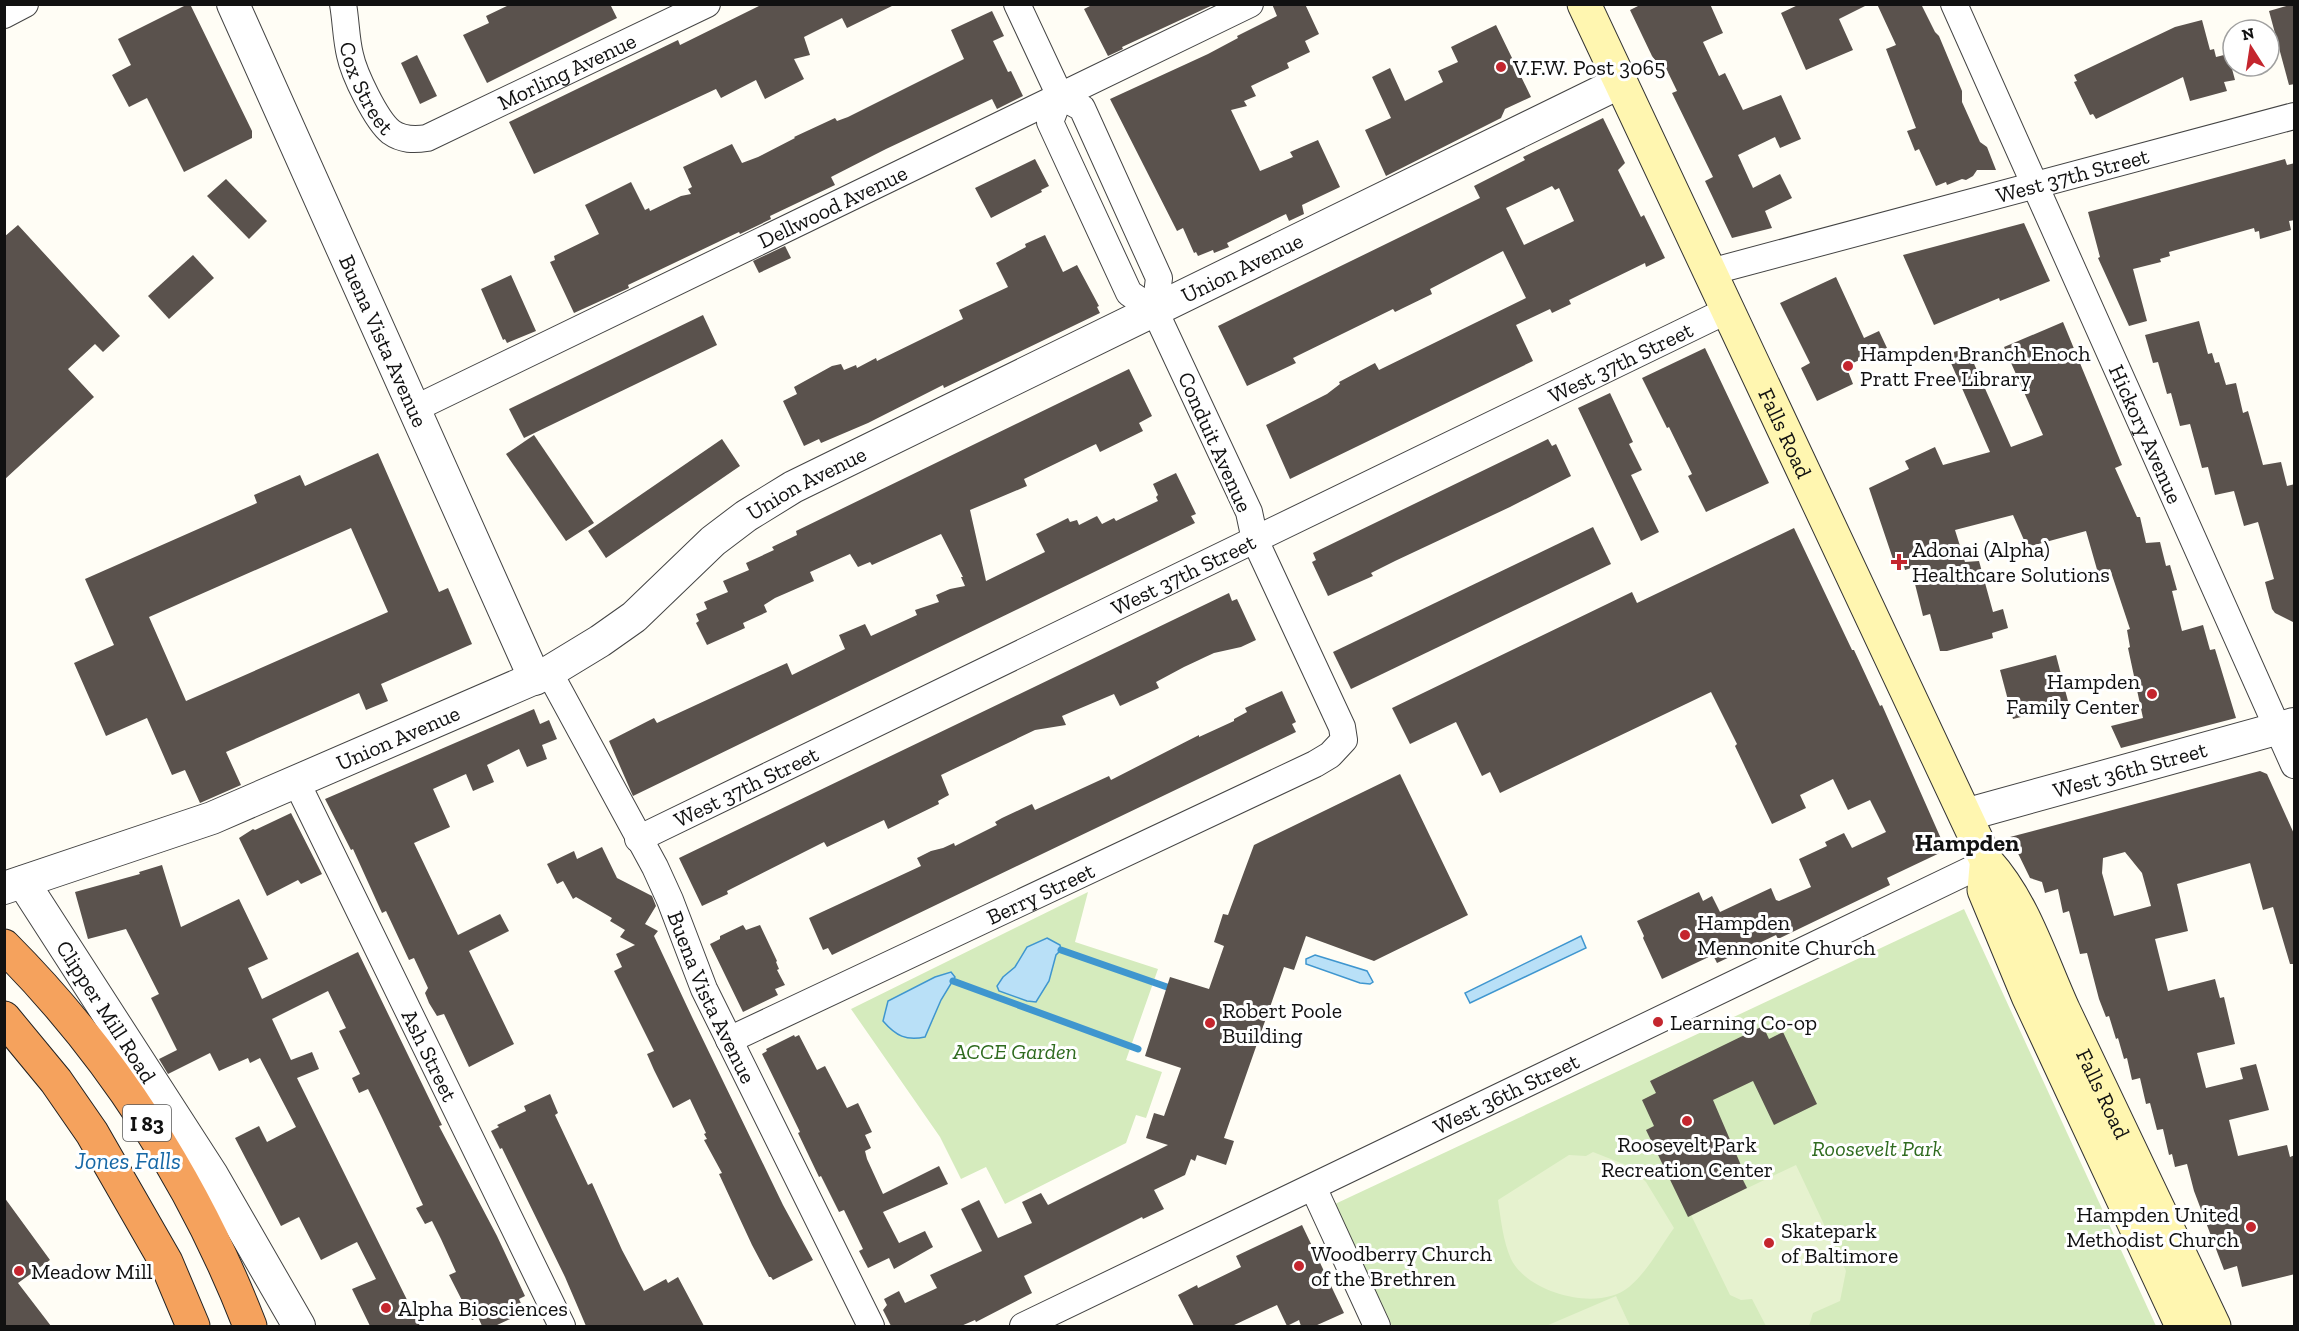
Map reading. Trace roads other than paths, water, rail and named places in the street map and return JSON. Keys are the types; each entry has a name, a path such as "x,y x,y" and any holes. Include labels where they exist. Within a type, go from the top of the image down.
{"highway":[{"name":"I 83","path":"4,946 43,985 98,1051 137,1108 201,1216 250,1326"},
{"name":"I 83","path":"4,1018 56,1081 92,1133 166,1262 193,1326"}],"main road":[{"name":"Falls Road","path":"1584,4 1987,862 2010,894 2032,937 2064,1010 2214,1326"},
{"name":"Falls Road","path":"1987,862 1984,890 2010,954 2182,1326"}],"street":[{"path":"4,15 25,4"},
{"name":"Buena Vista Avenue","path":"233,4 414,409 542,675 638,839 670,900 704,989 871,1326"},
{"name":"Cox Street","path":"343,4 353,66 384,124 392,132 411,140 427,138"},
{"name":"Morling Avenue","path":"427,138 707,4"},
{"path":"1017,4 1060,96 1082,108 1160,278 1155,311 1129,293 1050,122 1060,96"},
{"name":"Dellwood Avenue","path":"414,409 1250,4"},
{"name":"Hickory Avenue","path":"1954,4 2035,185 2286,726 2295,765"},
{"name":"Union Avenue","path":"14,885 179,831 297,783 542,675 582,653 634,616 713,541 770,500 1621,82"},
{"name":"West 37th Street","path":"1710,272 2295,116"},
{"name":"West 37th Street","path":"638,839 1728,310"},
{"name":"Conduit Avenue","path":"1155,311 1249,512 1255,540 1342,727 1344,740"},
{"name":"West 36th Street","path":"1965,814 2286,726"},
{"name":"Berry Street","path":"729,1040 1315,764 1330,755 1344,740"},
{"name":"Ash Street","path":"297,783 562,1326"},
{"name":"West 36th Street","path":"1023,1326 1987,862"},
{"name":"Clipper Mill Road","path":"14,885 212,1175 298,1326"},
{"path":"1313,1187 1377,1326"}],"water":[{"path":"1581,936 1586,948 1470,1003 1465,993"},
{"path":"1047,938 1060,945 1061,950 1056,955 1049,981 1036,1002 999,991 997,986 1003,977 1015,967 1027,947"},
{"path":"1315,955 1367,971 1373,982 1360,983 1306,964 1306,959"},
{"path":"951,972 955,977 941,1000 925,1037 907,1038 892,1030 883,1021 888,1001 935,977"}],"waterway":[{"path":"1061,950 1167,987"},
{"path":"953,981 1138,1049"}],"place":[{"name":"V.F.W. Post 3065","path":"1501,67"},
{"name":"Hampden Branch Enoch Pratt Free Library","path":"1848,366"},
{"name":"Adonai (Alpha) Healthcare Solutions","path":"1899,562"},
{"name":"Hampden Family Center","path":"2152,694"},
{"name":"Hampden Mennonite Church","path":"1685,935"},
{"name":"Learning Co-op","path":"1658,1022"},
{"name":"Robert Poole Building","path":"1210,1023"},
{"name":"Roosevelt Park Recreation Center","path":"1687,1121"},
{"name":"Hampden United Methodist Church","path":"2251,1227"},
{"name":"Skatepark of Baltimore","path":"1769,1243"},
{"name":"Woodberry Church of the Brethren","path":"1299,1266"},
{"name":"Meadow Mill","path":"19,1271"},
{"name":"Alpha Biosciences","path":"386,1308"}],"district":[{"name":"Hampden","path":"1967,842"}],"park label":[{"name":"ACCE Garden","path":"1015,1051"},
{"name":"Roosevelt Park","path":"1877,1148"}],"water label":[{"name":"Jones Falls","path":"128,1160"}]}
